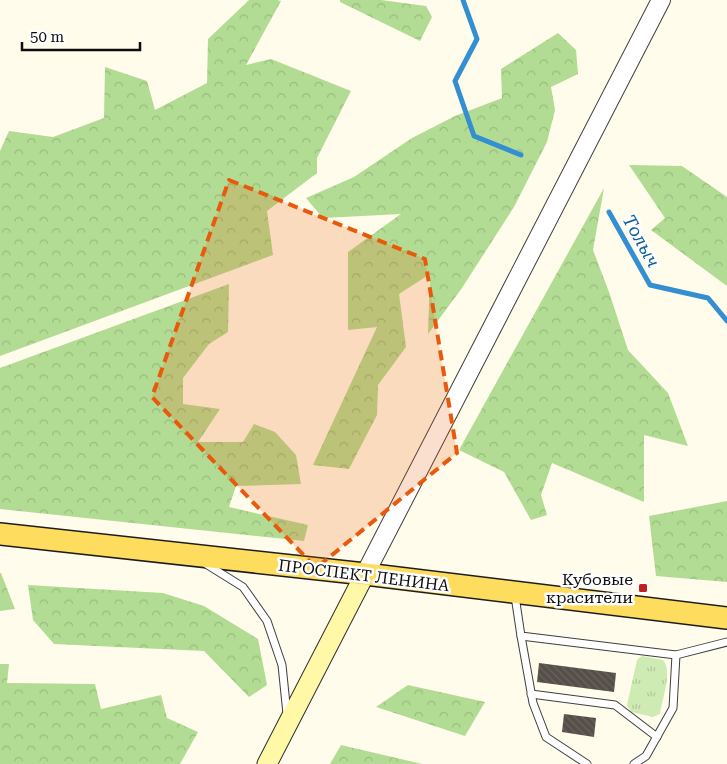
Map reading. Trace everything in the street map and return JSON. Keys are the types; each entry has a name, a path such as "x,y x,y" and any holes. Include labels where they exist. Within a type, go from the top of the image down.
{"main road":[{"name":"ПРОСПЕКТ ЛЕНИНА","path":"0,534 195,557 365,574 727,618"},
{"path":"267,764 365,574"}],"street":[{"path":"365,574 661,0"}],"lane":[{"path":"195,557 243,588 267,621 282,665 288,722"},
{"path":"514,593 531,694 546,737 587,764"},
{"path":"521,636 676,655 727,642"},
{"path":"634,764 646,756 673,708 676,655"},
{"path":"531,694 614,705 657,737"}],"highlighted area":[{"path":"229,180 425,259 457,453 316,568 152,397"}],"green space":[{"path":"249,0 281,1 246,65 271,59 351,91 317,158 317,173 267,211 273,255 0,356 0,151 9,131 53,137 104,118 105,67 147,81 155,110 207,83 208,39"},
{"path":"340,0 381,0 426,6 432,17 420,41 340,2"},
{"path":"558,33 576,50 578,74 551,87 555,110 547,142 514,207 462,288 428,334 430,274 399,294 406,347 378,385 377,415 349,469 313,465 377,327 348,330 348,252 401,214 323,218 306,198 354,177 412,138 455,116 502,98 501,69"},
{"path":"629,165 682,166 727,197 727,286 651,230 665,218"},
{"path":"604,188 593,250 628,350 668,393 688,446 644,435 644,502 552,463 541,495 547,515 531,520 504,472 459,450"},
{"path":"229,284 228,332 209,344 183,378 183,404 220,409 198,442 243,442 254,424 275,432 296,455 301,484 236,486 229,507 308,525 304,541 0,509 0,368"},
{"path":"727,501 727,582 656,576 649,516"},
{"path":"1,573 15,609 0,611"},
{"path":"28,585 163,593 204,606 258,639 267,685 249,697 204,651 54,644 33,620"},
{"path":"642,656 663,660 666,665 667,678 660,714 653,717 631,712 627,705 637,660"},
{"path":"0,664 9,664 7,683 95,684 101,709 161,695 167,718 198,732 180,764 0,764"},
{"path":"408,685 485,702 465,736 376,707"},
{"path":"341,745 422,764 330,764"}],"building":[{"path":"539,663 616,673 614,692 537,682"},
{"path":"564,714 596,718 594,737 562,732"}],"waterway":[{"name":"Толыч","path":"463,0 477,39 455,81 474,136 521,155"},
{"name":"Толыч","path":"609,212 650,285 708,298 727,321"}],"place":[{"name":"Кубовые красители","path":"643,588"}]}
